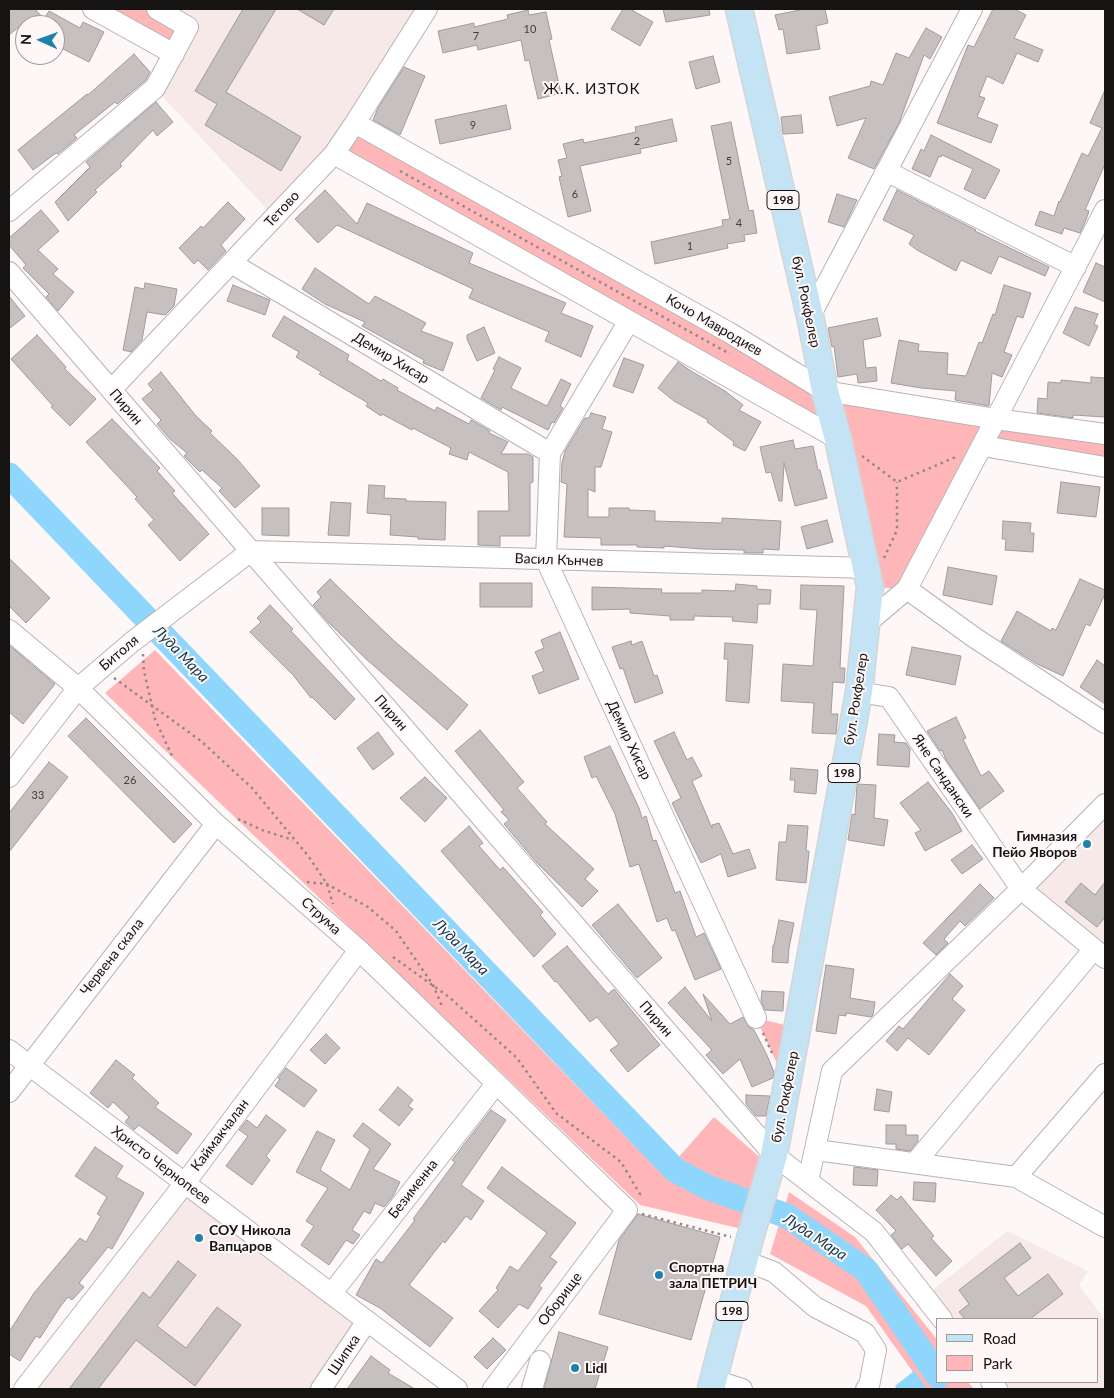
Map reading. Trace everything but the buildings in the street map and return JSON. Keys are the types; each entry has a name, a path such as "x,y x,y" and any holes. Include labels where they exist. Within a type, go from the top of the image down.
{"main road":[{"name":"бул. Рокфелер","path":"713,1385 774,1155 859,692 869,578 739,9"}],"street":[{"path":"93,9 174,54"},
{"path":"9,211 155,88 188,27 156,9"},
{"name":"Тетово","path":"111,390 334,154 427,9"},
{"path":"810,316 972,9"},
{"name":"Кочо Мавродиев","path":"355,123 726,342 825,391 996,419 1105,434"},
{"path":"334,154 421,193 629,321 838,439"},
{"path":"886,171 1076,267"},
{"path":"866,623 907,589 1105,210"},
{"name":"Демир Хисар","path":"231,262 550,453"},
{"name":"Пирин","path":"9,272 774,1155 874,1232 941,1318"},
{"name":"Демир Хисар","path":"629,321 550,453 546,560 756,1018"},
{"path":"983,446 1105,467"},
{"name":"Васил Кънчев","path":"251,551 546,560 869,578"},
{"name":"Битоля","path":"9,777 78,688 137,639 251,551"},
{"path":"907,589 975,638 1105,723"},
{"name":"Струма","path":"9,630 78,688 216,824 359,950 627,1210"},
{"name":"Яне Сандански","path":"859,692 889,697 1021,889 1100,953"},
{"path":"808,1181 832,1071 1021,889 1105,804"},
{"name":"Червена скала","path":"9,1092 28,1064 216,824"},
{"name":"Каймакчалан","path":"24,1389 184,1183 359,950"},
{"path":"915,1163 1100,953"},
{"name":"Христо Чернопеев","path":"9,1050 456,1389"},
{"path":"1016,1178 1105,1074"},
{"name":"Безименна","path":"331,1294 496,1084"},
{"path":"816,1150 1016,1178 1105,1227"},
{"name":"Оборище","path":"494,1389 627,1210"},
{"path":"747,1252 816,1307 864,1333 876,1350 869,1386 866,1389"},
{"name":"Шипка","path":"321,1389 367,1321"},
{"path":"532,1389 540,1361"},
{"path":"713,1385 742,1389"}],"path":[{"path":"393,166 421,193 726,342 730,354"},
{"path":"712,367 726,342"},
{"path":"838,439 897,482"},
{"path":"897,482 983,446"},
{"path":"869,578 898,530 897,482"},
{"path":"137,639 155,719 175,763"},
{"path":"101,669 201,741 252,788 309,857 326,884 336,911"},
{"path":"235,818 262,830 296,841"},
{"path":"280,880 326,884 368,908 396,931 433,986 444,1010"},
{"path":"387,954 450,997 517,1058 556,1113 620,1162 640,1194 627,1210 747,1252"}],"shaded area":[{"path":"181,9 427,9 355,123 274,217 155,88 175,19"},
{"name":"Гимназия Пейо Яворов","path":"1105,806 1105,945 1031,883"},
{"name":"СОУ Никола Вапцаров","path":"185,1183 367,1321 321,1389 24,1389"},
{"path":"1007,1231 1088,1271 1079,1285 1105,1320 1105,1389 997,1389 992,1383 1099,1383 1099,1318 941,1318 924,1297"}],"green space":[{"path":"93,9 157,9 188,27 174,54"},
{"path":"355,123 825,391 1105,434 1105,467 983,446 907,589 870,587 838,439 334,154"},
{"path":"155,650 663,1175 714,1117 764,1161 742,1229 640,1205 105,693"},
{"path":"756,1018 797,1028 787,1085"},
{"path":"789,1192 855,1237 935,1337 936,1383 969,1383 974,1389 925,1389 866,1306 770,1254"}],"water":[{"path":"914,1371 927,1389 897,1389 895,1386"}],"waterway":[{"name":"Луда Мара","path":"9,475 675,1170 707,1187 787,1216 866,1270 936,1373"}],"place":[{"name":"Гимназия Пейо Яворов","path":"1087,844"},
{"name":"СОУ Никола Вапцаров","path":"199,1238"},
{"name":"Спортна зала ПЕТРИЧ","path":"659,1275"},
{"name":"Lidl","path":"575,1368"}],"district":[{"name":"Ж.К. ИЗТОК","path":"592,89"}]}
